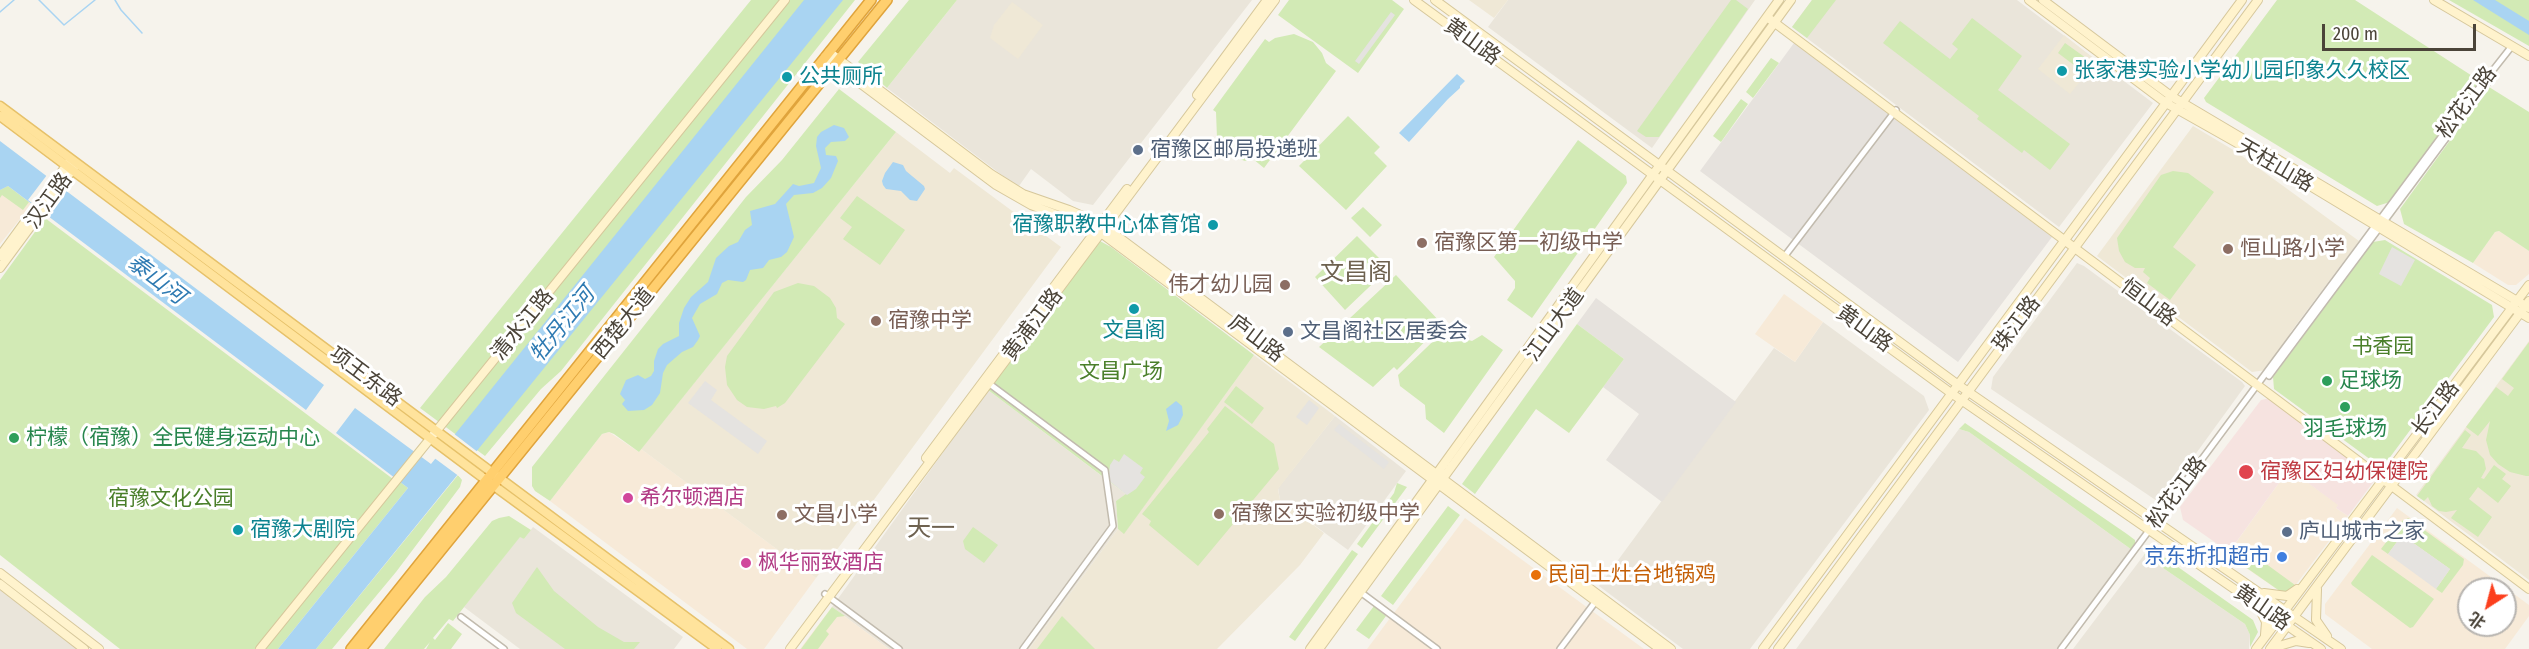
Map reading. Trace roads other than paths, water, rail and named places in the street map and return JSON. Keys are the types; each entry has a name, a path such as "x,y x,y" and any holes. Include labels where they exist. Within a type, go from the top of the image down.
{"highway":[{"name":"西楚大道","path":"361,649 492,479 871,0"},
{"name":"西楚大道","path":"351,649 886,0"}],"main road":[{"name":"项王东路","path":"0,106 438,445 475,472 492,479 729,649"},
{"name":"项王东路","path":"0,116 72,164 482,464 492,479 717,649"}],"street":[{"name":"清水江路","path":"260,649 785,0"},
{"name":"黄浦江路","path":"1101,229 1268,0"},
{"name":"黄浦江路","path":"784,649 1275,0"},
{"name":"黄山路","path":"1414,0 1960,400 2319,648"},
{"name":"黄山路","path":"1435,0 1957,384 2337,647"},
{"name":"江山大道","path":"1319,649 1435,475 1779,0"},
{"name":"江山大道","path":"1310,649 1442,481 1791,0"},
{"name":"天柱山路","path":"2029,0 2168,100 2182,102 2512,308 2526,307"},
{"name":"天柱山路","path":"2043,0 2168,100 2176,110 2517,300 2526,307 2529,318"},
{"name":"珠江路","path":"1763,649 2242,0"},
{"name":"珠江路","path":"1778,649 2258,0"},
{"path":"2434,0 2529,56"},
{"name":"恒山路","path":"1768,16 2529,587"},
{"name":"松花江路","path":"2063,649 2379,224 2509,54 2512,46"},
{"name":"庐山路","path":"827,55 996,185 1031,205 1101,229 1435,475 1660,649"},
{"path":"1784,257 1895,111"},
{"name":"汉江路","path":"0,268 72,164"},
{"path":"2104,187 2114,194"},
{"name":"汉江路","path":"0,256 37,212"},
{"name":"长江路","path":"2256,649 2529,285"},
{"name":"长江路","path":"2270,649 2526,307"},
{"path":"986,382 1105,470 1113,526 1023,649"},
{"name":"庐山路","path":"1442,481 1671,649"},
{"path":"1883,485 1893,492"},
{"path":"1845,536 1855,544"},
{"path":"0,573 99,649"},
{"path":"2257,591 2287,596 2305,582"},
{"path":"0,584 84,649"},
{"path":"2318,586 2316,620 2322,631 2337,647"},
{"path":"1358,590 1437,649"},
{"name":"黄浦江路","path":"790,649 827,595"},
{"path":"827,595 899,649"},
{"path":"1560,649 1596,601"},
{"path":"2254,602 2266,622 2263,639"},
{"path":"461,617 504,649"},
{"path":"2270,649 2296,641 2319,648"}],"water":[{"name":"牡丹江河","path":"804,0 843,0 316,649 278,649 408,488 336,433 355,408 431,464"},
{"path":"2473,0 2495,0 2529,21 2529,35"},
{"path":"1457,74 1465,81 1409,142 1399,133"},
{"path":"834,125 844,128 849,137 845,141 831,142 825,148 826,155 836,156 838,161 831,178 822,188 813,193 794,195 786,204 794,237 787,252 781,257 769,260 763,268 750,270 743,282 728,280 722,283 717,294 700,304 692,318 700,336 698,340 693,347 682,352 667,365 663,373 660,393 652,405 644,410 628,411 622,404 625,400 620,394 626,380 638,375 645,379 651,376 658,349 679,336 679,323 684,308 691,297 708,282 716,258 729,246 738,242 745,230 752,225 750,211 775,204 793,184 799,186 814,183 821,168 816,146 817,137"},
{"name":"泰山河","path":"0,141 324,385 306,410 8,186 0,190"},
{"path":"893,162 903,165 906,171 924,186 925,189 917,201 910,200 901,191 886,189 883,185 885,173"},
{"path":"1176,401 1182,406 1183,415 1178,425 1166,431 1169,421 1166,409"}],"waterway":[{"path":"0,12 14,0"},
{"path":"39,0 64,25 95,0"},
{"path":"115,0 142,33"}],"place":[{"name":"张家港实验小学幼儿园印象久久校区","path":"2062,71"},
{"name":"公共厕所","path":"787,77"},
{"name":"宿豫区邮局投递班","path":"1138,150"},
{"name":"宿豫职教中心体育馆","path":"1213,225"},
{"name":"宿豫区第一初级中学","path":"1422,243"},
{"name":"恒山路小学","path":"2228,249"},
{"name":"伟才幼儿园","path":"1285,285"},
{"name":"文昌阁","path":"1134,309"},
{"name":"宿豫中学","path":"876,321"},
{"name":"文昌阁社区居委会","path":"1288,332"},
{"name":"足球场","path":"2327,381"},
{"name":"羽毛球场","path":"2345,407"},
{"name":"柠檬（宿豫）全民健身运动中心","path":"14,438"},
{"name":"宿豫区妇幼保健院","path":"2246,472"},
{"name":"希尔顿酒店","path":"628,498"},
{"name":"宿豫区实验初级中学","path":"1219,514"},
{"name":"文昌小学","path":"782,515"},
{"name":"宿豫大剧院","path":"238,530"},
{"name":"庐山城市之家","path":"2287,532"},
{"name":"京东折扣超市","path":"2282,557"},
{"name":"枫华丽致酒店","path":"746,563"},
{"name":"民间土灶台地锅鸡","path":"1536,575"}],"district":[{"name":"文昌阁","path":"1356,273"},
{"name":"天一","path":"931,529"}],"park label":[{"name":"书香园","path":"2383,347"},
{"name":"文昌广场","path":"1121,372"},
{"name":"宿豫文化公园","path":"171,499"}]}
